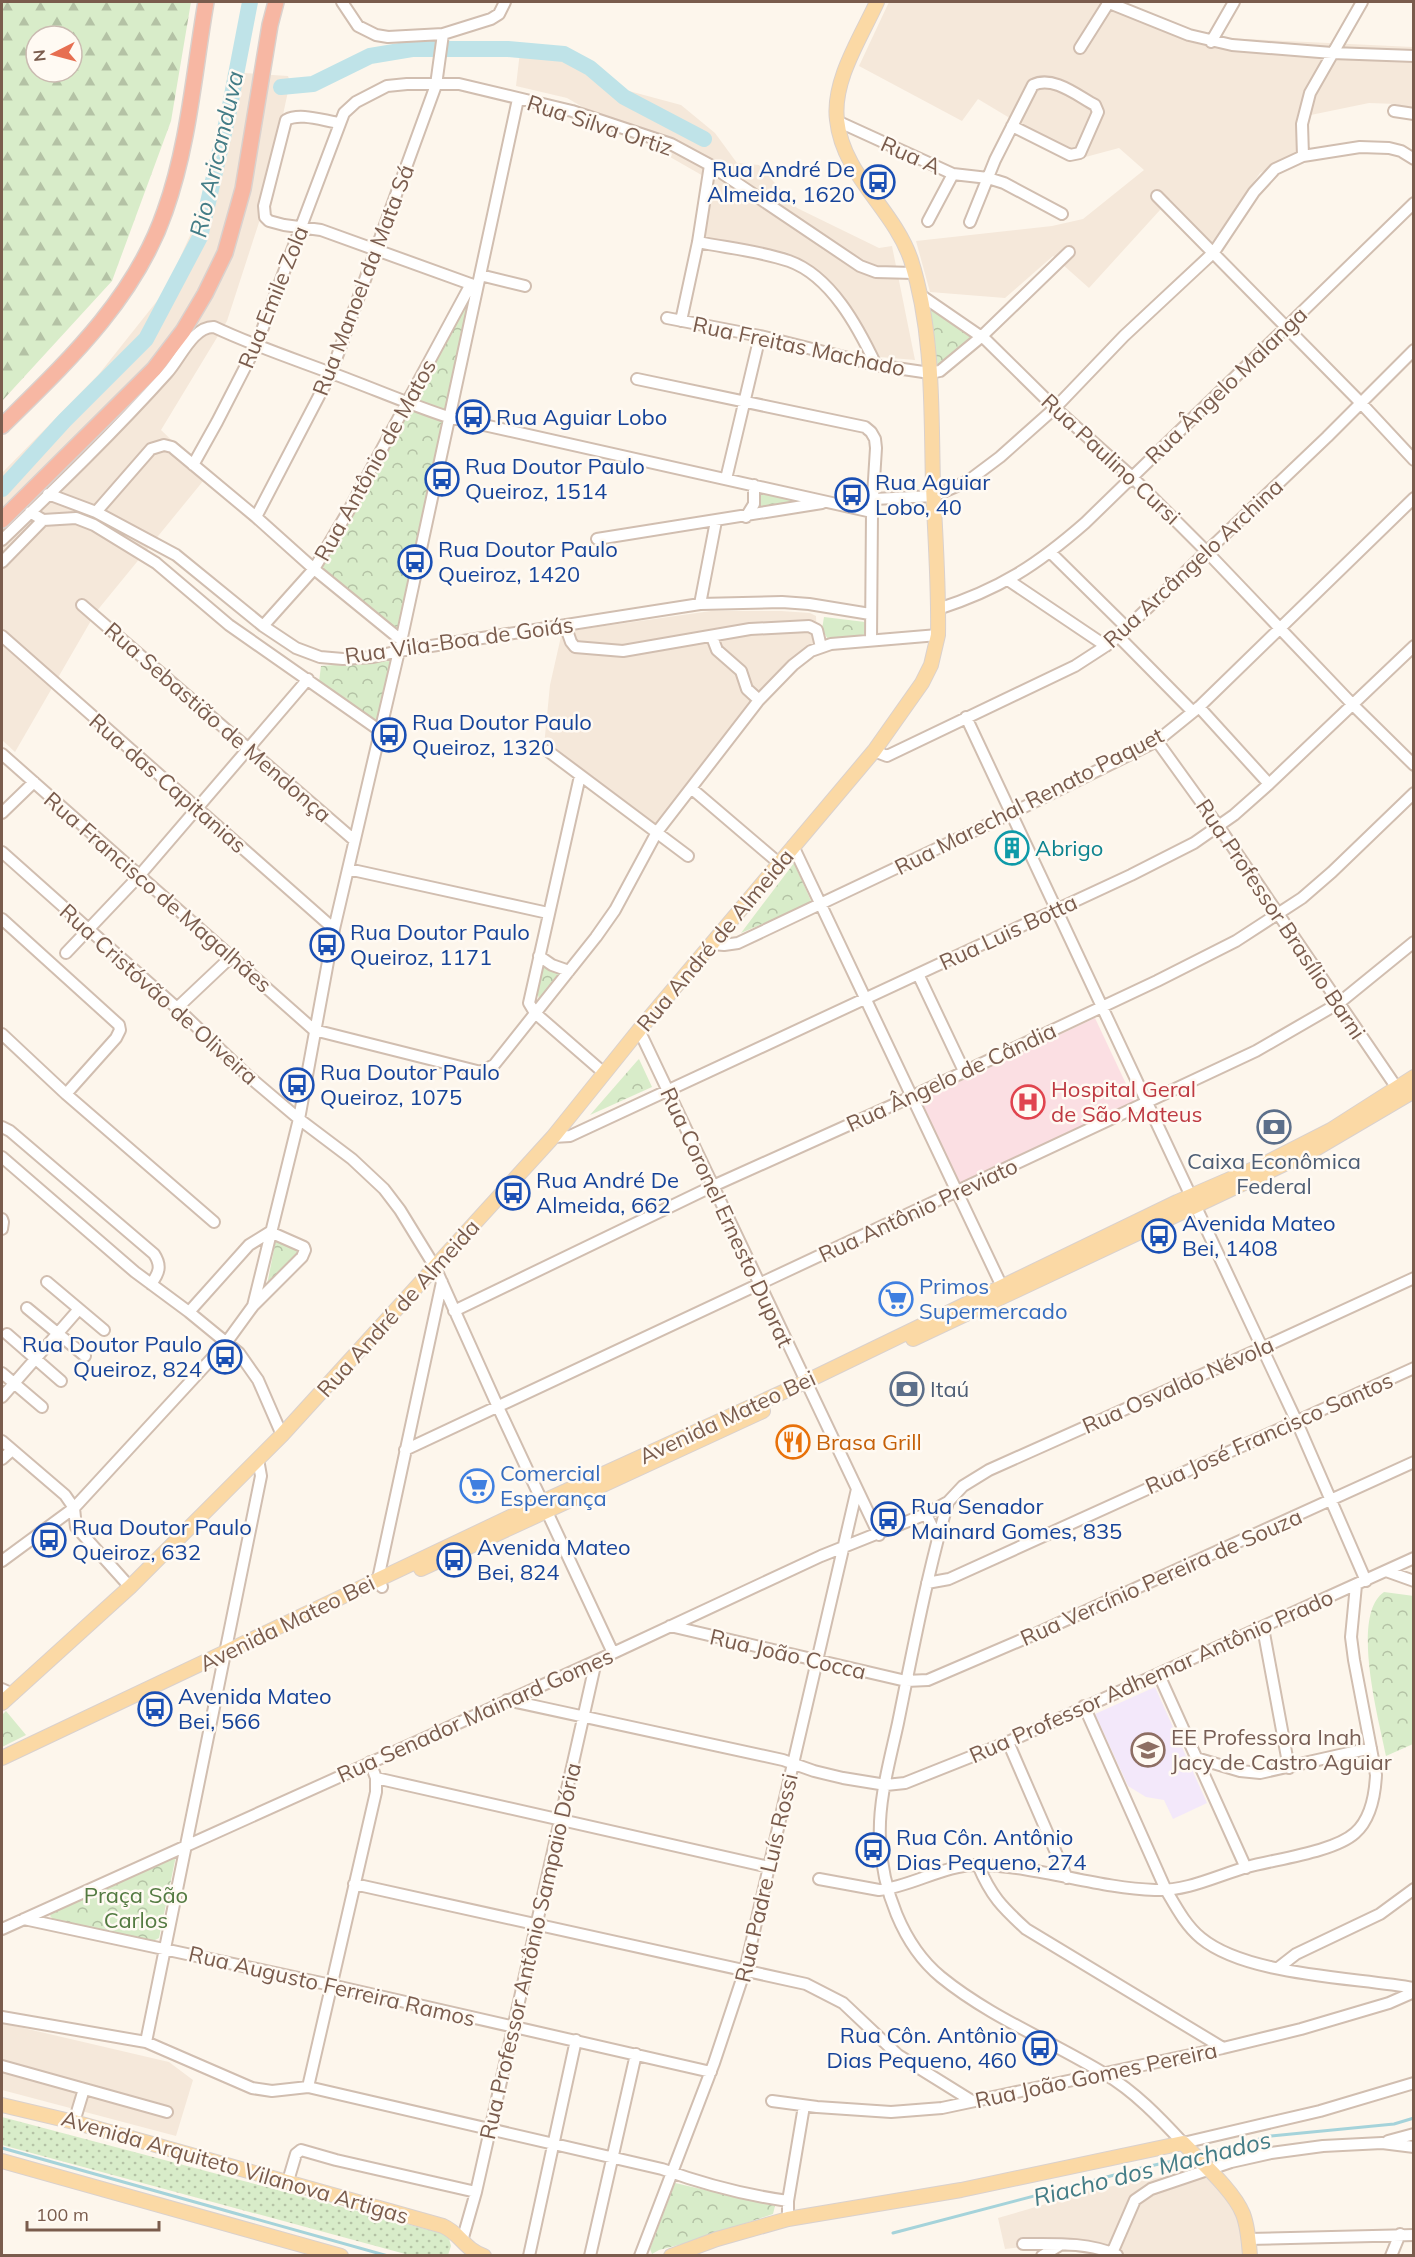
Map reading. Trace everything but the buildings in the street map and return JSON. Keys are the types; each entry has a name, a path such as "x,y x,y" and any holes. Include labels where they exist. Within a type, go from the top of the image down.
{"highway":[{"path":"2,426 80,347 109,313 132,280 151,244 165,212 177,171 206,2"},
{"path":"2,520 154,369 183,332 205,294 225,253 240,200 276,2"}],"main road":[{"name":"Rua André de Almeida","path":"2,1703 7,1691 130,1587 258,1459 553,1137 639,1030 874,751 922,683 931,665 938,635 927,327 921,296 905,245 891,221 855,171 840,135 837,121 838,87 878,2"},
{"name":"Avenida Mateo Bei","path":"2,1767 380,1583 807,1386 1193,1202 1312,1151 1405,1093 1413,1077"},
{"name":"Avenida Mateo Bei","path":"2,1758 225,1657"},
{"name":"Avenida Arquiteto Vilanova Artigas","path":"2,2105 74,2122 443,2226 455,2231 468,2248 484,2256"},
{"path":"671,2256 700,2250 788,2219 961,2190 1187,2147 1241,2209 1250,2256"},
{"path":"2,2161 341,2256"},
{"path":"459,2256 462,2241"}],"street":[{"path":"342,2 358,26 376,36 388,37 443,34 491,19 499,14 505,2"},
{"path":"1080,48 1108,2 1211,42 1332,53 1413,56"},
{"path":"1211,42 1234,2"},
{"path":"1303,156 1302,124 1310,93 1362,2"},
{"name":"Rua Manoel da Mata Sá","path":"256,517 331,373 436,85 443,34"},
{"path":"970,222 1012,126 1034,85 1040,81 1052,82 1097,108 1097,115 1080,153 1070,154 1012,126"},
{"name":"Rua Silva Ortiz","path":"340,123 350,106 387,86 407,84 459,84 572,111 671,144 710,165 860,266 876,273 912,266"},
{"path":"253,1306 299,1119 334,929 400,645 476,281 518,99"},
{"path":"1394,111 1413,114"},
{"path":"340,123 302,117 286,120 264,206 265,217 269,221 321,230 376,250 476,281 525,286"},
{"name":"Rua A","path":"837,121 953,174 988,178 1004,183 1062,214"},
{"name":"Rua Emile Zola","path":"193,465 255,346 340,123"},
{"path":"874,499 934,496 952,490 981,472 1055,408 1124,336 1214,252 1254,192 1275,169 1303,156 1373,147 1401,151 1413,159"},
{"path":"681,321 698,242 710,165"},
{"path":"928,221 953,174"},
{"path":"1157,196 1360,402 1413,460"},
{"name":"Rua Ângelo Malanga","path":"938,609 965,600 1008,580 1051,553 1287,328 1413,204"},
{"path":"698,242 790,261 809,272 847,312 859,329 876,365"},
{"path":"930,373 940,371 981,337 1069,252"},
{"name":"Rua Antônio de Matos","path":"263,626 314,569 350,510 406,404 476,281"},
{"name":"Rua Paulino Cursi","path":"921,296 981,337 1131,476 1208,552 1413,765"},
{"name":"Rua Freitas Machado","path":"667,318 760,336 876,365 930,373"},
{"path":"2,540 155,387 196,334 202,329 214,327 255,346 331,373 406,404 448,417 872,512"},
{"path":"726,479 760,336"},
{"name":"Rua Arcângelo Archina","path":"874,751 886,756 1075,666 1106,646 1208,552 1413,350"},
{"path":"638,379 865,427 871,432 876,448 872,512 871,640"},
{"path":"96,512 151,449 164,445 172,447 256,517 400,645"},
{"path":"746,517 754,504 754,485"},
{"name":"Rua Vila-Boa de Goiás","path":"48,494 96,512 176,555 263,626 296,648 320,657 343,659 373,657 400,645 566,625 700,604 782,602 870,614"},
{"name":"Rua Marechal Renato Paquet","path":"712,944 738,943 1010,814 1157,741 1196,709 1413,498"},
{"path":"597,539 746,517 828,502"},
{"path":"2,562 44,520 30,513"},
{"name":"Rua Vila-Boa de Goiás","path":"44,520 76,518 94,525 156,563 229,625 379,730"},
{"path":"700,604 716,521"},
{"path":"1051,553 1126,627"},
{"path":"1008,580 1106,646"},
{"name":"Rua Sebastião de Mendonça","path":"82,605 354,840"},
{"path":"566,625 571,642 575,647 608,650 643,649 750,629 809,626 817,630 821,648"},
{"path":"314,1030 481,1072 494,1065 615,909 657,832 759,700 793,664 811,651 831,644 938,635"},
{"name":"Rua das Capitanias","path":"2,636 334,929"},
{"path":"1118,636 1196,709 1269,784"},
{"path":"711,637 717,651 741,671 747,689 759,700"},
{"name":"Rua Luis Botta","path":"553,1137 570,1136 669,1091 1155,863 1219,827 1354,705 1413,646"},
{"path":"66,953 139,876 247,747 308,679"},
{"path":"819,1879 868,1889 888,1889 935,1872 978,1864 1130,1888 1167,1890 1189,1887 1246,1868 1340,1842 1355,1833 1366,1817 1376,1792 1376,1775 1352,1637 1361,1583 1296,1420 966,717"},
{"name":"Rua Professor Brasílio Barni","path":"1157,741 1219,827 1339,1003 1405,1093"},
{"path":"548,751 688,856"},
{"name":"Rua Francisco de Magalhães","path":"2,754 314,1030"},
{"path":"580,776 529,1003 535,1013 604,1073"},
{"path":"2,813 34,782"},
{"path":"691,788 780,864"},
{"name":"Rua Ângelo de Cândia","path":"454,1311 713,1186 913,1096 1201,960 1279,915 1332,872 1413,793"},
{"path":"793,846 1004,1291"},
{"name":"Rua Cristóvão de Oliveira","path":"2,852 177,1008 247,1075 299,1119 352,1159 384,1189 400,1210 442,1281 613,1653"},
{"path":"348,869 548,913"},
{"path":"2,919 114,1021 120,1030 116,1038 66,1094"},
{"name":"Rua Antônio Previato","path":"405,1450 1256,1051 1339,1003 1413,942"},
{"path":"539,956 552,965 569,971"},
{"path":"177,1008 231,957"},
{"path":"918,974 964,1071"},
{"name":"Rua Coronel Ernesto Duprat","path":"639,1030 857,1489"},
{"path":"2,1034 66,1094 214,1222"},
{"path":"2,1127 32,1149 154,1254 160,1265 156,1286"},
{"path":"2,1157 239,1353 253,1372 282,1434"},
{"path":"2,1219 2,1229"},
{"path":"2,1561 74,1508 226,1343 253,1306 302,1257 305,1250 300,1245 270,1232"},
{"path":"189,1312 249,1245 270,1232"},
{"name":"Rua Osvaldo Névola","path":"948,1502 963,1486 989,1470 1413,1278"},
{"path":"380,1583 405,1450 442,1281"},
{"path":"47,1282 104,1330"},
{"path":"27,1308 85,1356"},
{"path":"2,1397 79,1309"},
{"path":"7,1334 62,1381"},
{"name":"Rua José Francisco Santos","path":"927,1583 949,1579 1413,1368"},
{"path":"2,1373 42,1407"},
{"path":"2,1441 64,1494 74,1508 76,1527 130,1587"},
{"path":"2,1459 12,1450"},
{"path":"146,2042 261,1476 258,1459"},
{"name":"Rua Vercínio Pereira de Souza","path":"906,1681 919,1681 941,1674 1044,1630 1413,1462"},
{"path":"857,1489 879,1534"},
{"name":"Rua Padre Luís Rossi","path":"640,2256 711,2072 746,1970 857,1489"},
{"path":"948,1502 927,1583 906,1681 886,1785 879,1838 888,1889 897,1915 922,1958 940,1976 986,2008 1107,2074 1150,2110 1187,2147 1413,2083"},
{"name":"Rua Senador Mainard Gomes","path":"2,1929 842,1548 926,1514 948,1502"},
{"path":"926,1514 938,1539"},
{"name":"Rua Professor Adhemar Antônio Prado","path":"506,1700 793,1764 843,1778 886,1785 905,1783 1008,1742 1413,1558"},
{"path":"1386,1571 1413,1581"},
{"name":"Rua João Cocca","path":"669,1626 906,1681"},
{"path":"1263,1628 1289,1768"},
{"name":"Rua Professor Antônio Sampaio Dória","path":"462,2241 476,2192 596,1661"},
{"path":"1159,1675 1246,1868"},
{"path":"1084,1706 1167,1890 1177,1909 1201,1938 1221,1951 1243,1960 1413,1990"},
{"path":"1008,1742 1067,1878"},
{"path":"1196,1758 1240,1772 1260,1773 1371,1749"},
{"path":"308,2087 376,1792 376,1778 370,1761"},
{"path":"376,1778 769,1867"},
{"path":"978,1864 987,1887 999,1904 1026,1929 1223,2049"},
{"path":"354,1884 806,1984 826,1993 853,2011 898,2055 972,2101"},
{"path":"1278,1968 1296,1954 1380,1914 1413,1889"},
{"name":"Rua Augusto Ferreira Ramos","path":"24,1919 331,1985 711,2072"},
{"name":"Rua João Gomes Pereira","path":"772,2101 871,2111 912,2112 942,2108 1223,2049 1389,2003 1413,1990"},
{"path":"2,2017 146,2042 252,2088 272,2091 308,2087 672,2172 696,2181 747,2194 788,2201"},
{"path":"529,2256 576,2040"},
{"path":"590,2256 636,2054"},
{"path":"2,2066 167,2112"},
{"path":"74,2122 84,2089"},
{"path":"788,2219 788,2201 804,2106"},
{"path":"1023,2244 1093,2247 1115,2254 1135,2200 1151,2189 1207,2168 1246,2158 1323,2146 1382,2142 1413,2134"},
{"path":"1382,2142 1413,2146"},
{"path":"288,2181 296,2154 302,2150 476,2192"},
{"path":"1391,2256 1400,2234"},
{"path":"1248,2239 1413,2235"},
{"path":"1042,2256 1061,2244"}],"shaded area":[{"path":"889,2 1116,2 1202,37 1413,47 1413,111 1396,104 1369,103 1301,117 1300,151 1260,173 1212,242 1170,199 1089,288 1053,256 1005,298 930,292 916,241 1052,226 1083,219 1144,170 1119,148 1078,159 978,99 962,121 859,66"},
{"path":"521,43 565,51 603,84 681,105 715,133 737,163 759,165 797,208 879,248 892,246 915,360 868,356 852,315 803,262 786,252 694,235 705,177 567,98 516,86"},
{"path":"228,72 288,76 290,82 262,213 227,321 161,430 208,475 96,612 15,752 2,740 2,473 99,374 165,291 197,220 216,152"},
{"path":"711,611 810,613 816,616 817,644 793,661 655,829 544,746 550,685 562,632"},
{"name":"Hospital Geral de São Mateus","path":"1095,1018 1135,1103 960,1185 921,1100"},
{"name":"EE Professora Inah Jacy de Castro Aguiar","path":"1155,1687 1207,1803 1173,1819 1164,1800 1146,1797 1128,1786 1095,1714"},
{"path":"2,2023 169,2062 193,2080 176,2136 2,2090"},
{"path":"1199,2170 1240,2207 1250,2255 1109,2255 1072,2241 1005,2249 998,2218 1097,2189"}],"green space":[{"path":"2,2 191,2 171,121 112,281 2,401"},
{"path":"470,298 398,636 320,569"},
{"path":"927,307 944,315 975,338 936,369"},
{"path":"756,490 812,502 755,513"},
{"path":"824,617 865,622 864,640 830,643 822,629"},
{"path":"390,661 376,725 319,682 321,666"},
{"path":"794,863 812,903 741,933"},
{"path":"541,962 551,970 563,975 545,997 539,999 537,991"},
{"path":"639,1059 652,1087 590,1115 637,1061"},
{"path":"276,1239 300,1251 267,1285"},
{"path":"1384,1592 1414,1596 1413,1744 1386,1756 1373,1694 1368,1645 1369,1622 1374,1604"},
{"path":"6,1711 26,1735 2,1747 2,1715"},
{"name":"Praça São Carlos","path":"176,1856 159,1938 153,1941 55,1921 50,1916 52,1912"},
{"path":"2,2117 448,2235 451,2246 448,2255 409,2255 2,2145"},
{"path":"675,2183 775,2206 773,2214 652,2254 650,2249"}],"waterway":[{"name":"Rio Aricanduva","path":"2,489 64,421 146,339 200,237 228,116 250,2"},
{"path":"281,87 313,84 370,56 412,49 508,49 564,54 590,68 624,97 704,139"},
{"name":"Riacho dos Machados","path":"1200,2155 1271,2136 1394,2124 1414,2118"},
{"name":"Riacho dos Machados","path":"2,2148 388,2256"},
{"name":"Riacho dos Machados","path":"893,2233 1191,2157"}],"place":[{"name":"Rua André De Almeida, 1620","path":"878,182"},
{"name":"Rua Aguiar Lobo","path":"473,417"},
{"name":"Rua Doutor Paulo Queiroz, 1514","path":"442,479"},
{"name":"Rua Aguiar Lobo, 40","path":"852,495"},
{"name":"Rua Doutor Paulo Queiroz, 1420","path":"415,562"},
{"name":"Rua Doutor Paulo Queiroz, 1320","path":"389,735"},
{"name":"Abrigo","path":"1012,848"},
{"name":"Rua Doutor Paulo Queiroz, 1171","path":"327,945"},
{"name":"Rua Doutor Paulo Queiroz, 1075","path":"297,1085"},
{"name":"Hospital Geral de São Mateus","path":"1028,1102"},
{"name":"Caixa Econômica Federal","path":"1274,1127"},
{"name":"Rua André De Almeida, 662","path":"513,1193"},
{"name":"Avenida Mateo Bei, 1408","path":"1159,1236"},
{"name":"Primos Supermercado","path":"896,1299"},
{"name":"Rua Doutor Paulo Queiroz, 824","path":"225,1357"},
{"name":"Itaú","path":"907,1389"},
{"name":"Brasa Grill","path":"793,1442"},
{"name":"Comercial Esperança","path":"477,1486"},
{"name":"Rua Senador Mainard Gomes, 835","path":"888,1519"},
{"name":"Rua Doutor Paulo Queiroz, 632","path":"49,1540"},
{"name":"Avenida Mateo Bei, 824","path":"454,1560"},
{"name":"Avenida Mateo Bei, 566","path":"155,1709"},
{"name":"EE Professora Inah Jacy de Castro Aguiar","path":"1148,1750"},
{"name":"Rua Côn. Antônio Dias Pequeno, 274","path":"873,1850"},
{"name":"Rua Côn. Antônio Dias Pequeno, 460","path":"1040,2048"}]}
